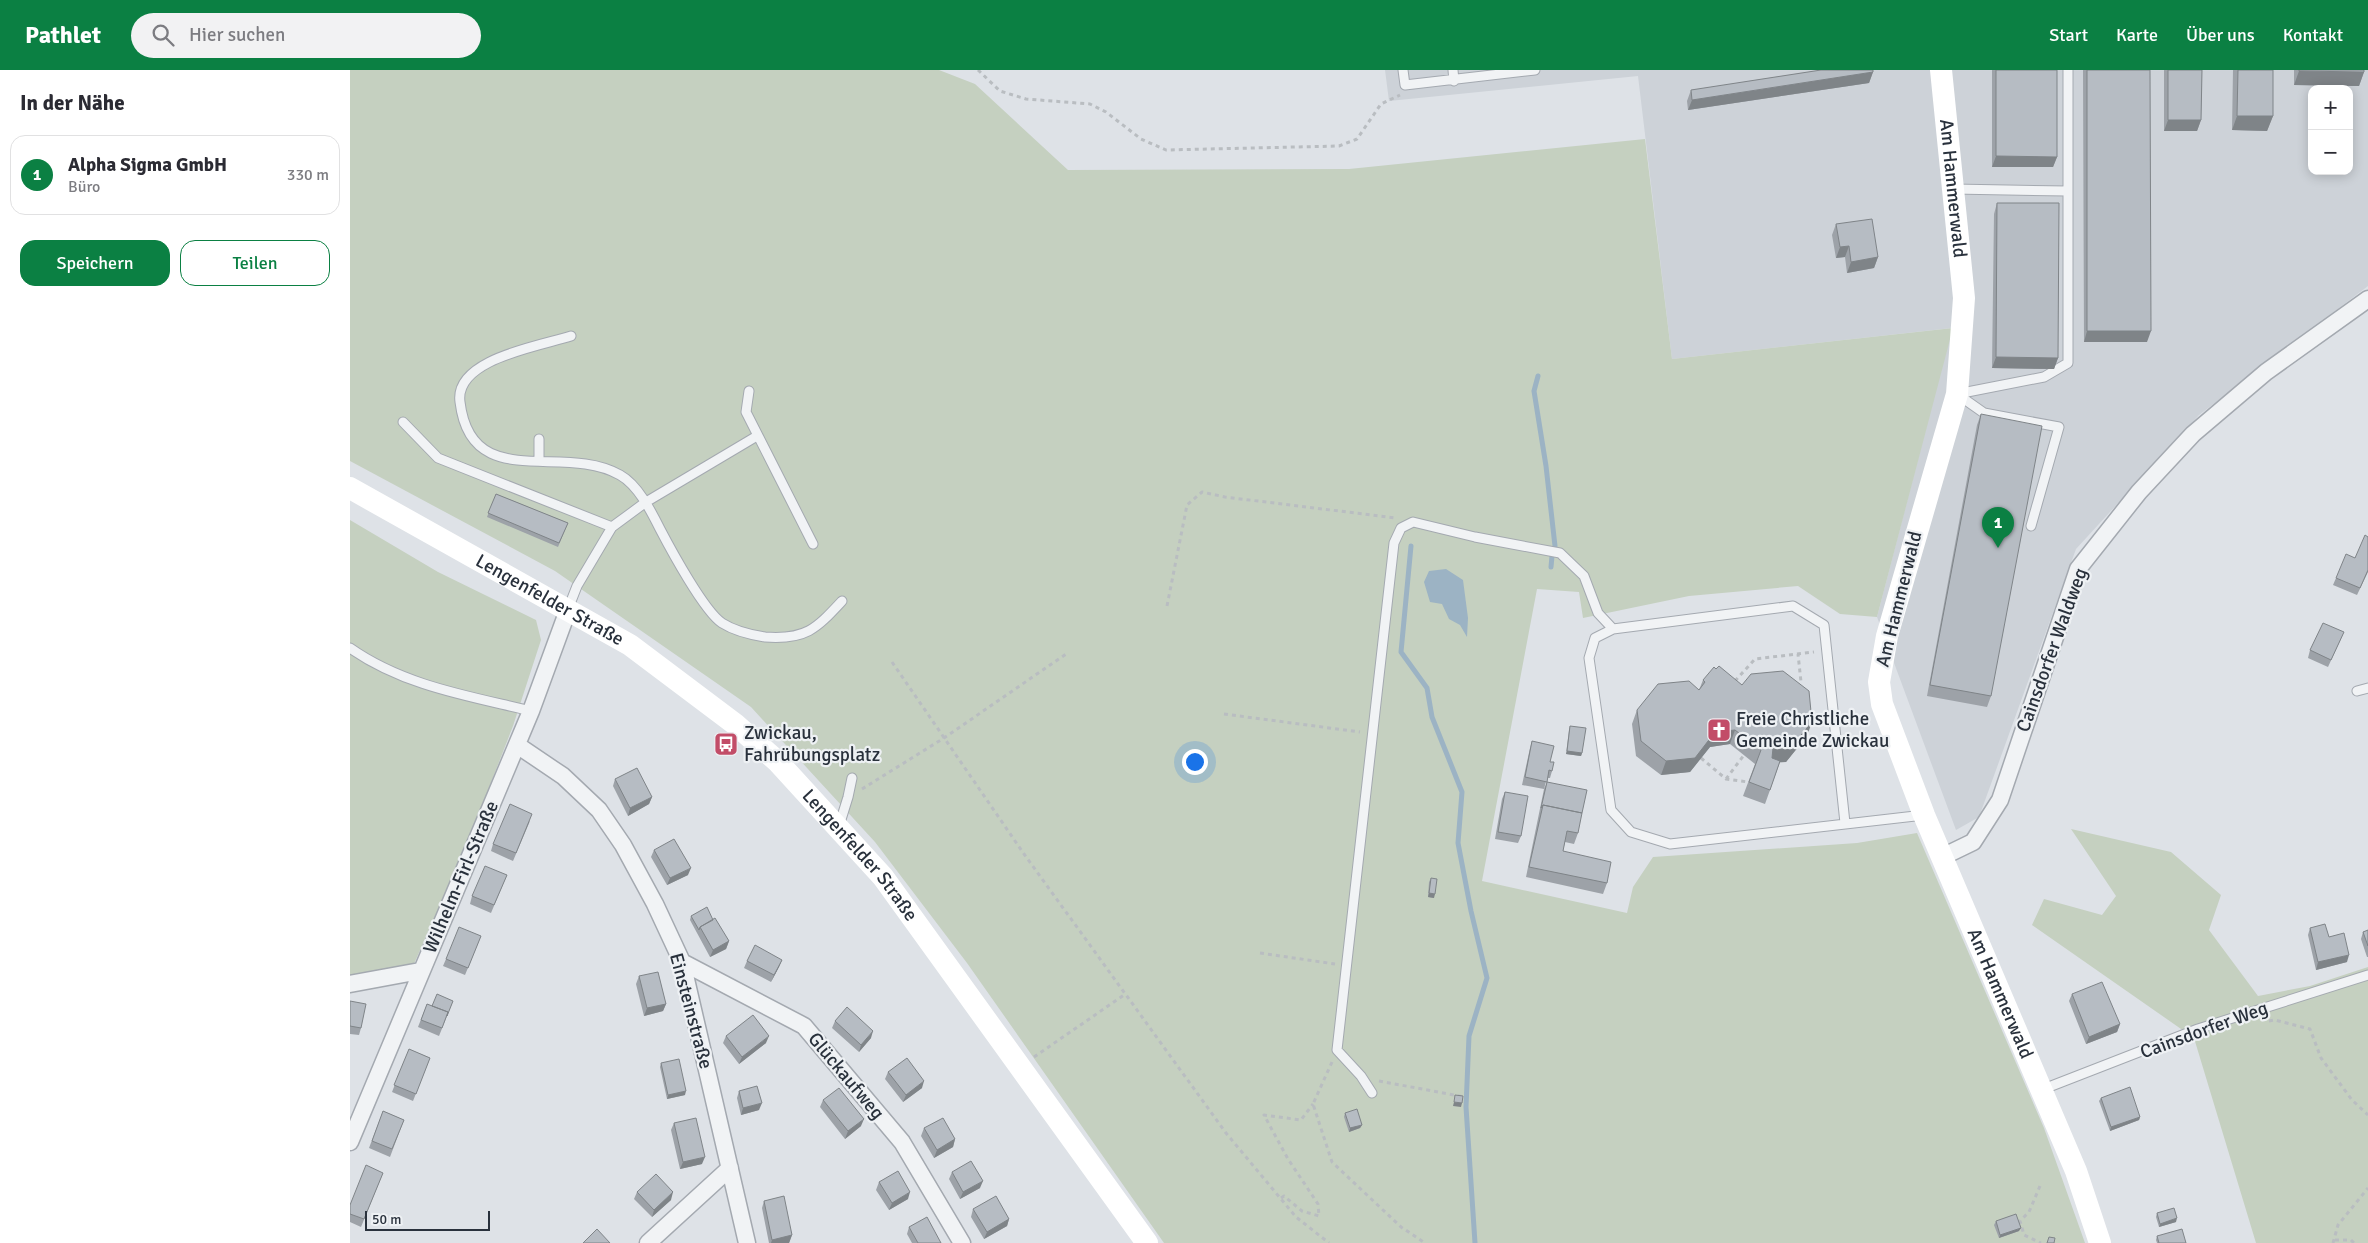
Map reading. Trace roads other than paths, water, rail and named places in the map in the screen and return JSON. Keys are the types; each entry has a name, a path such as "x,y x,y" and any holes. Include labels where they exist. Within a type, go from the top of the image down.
{"main road":[{"name":"Am Hammerwald","path":"1942,70 1964,298 1957,394 1887,636 1879,682 1882,704 1924,815 2076,1171 2100,1243"},
{"name":"Lengenfelder Straße","path":"350,488 630,646 735,724 778,762 839,826 883,877 1147,1243"}],"street":[{"name":"Cainsdorfer Waldweg","path":"1942,857 1973,842 2000,800 2078,569 2140,492 2194,434 2266,372 2368,299"},
{"name":"Wilhelm-Firl-Straße","path":"350,1142 420,971 518,744 568,610"},
{"name":"Einsteinstraße","path":"518,744 563,776 599,810 623,844 655,904 682,962 747,1243"},
{"name":"Glückaufweg","path":"682,962 804,1026 902,1142 962,1243"},
{"path":"350,984 420,971"},
{"path":"648,1243 730,1168"}],"lane":[{"path":"1403,70 1405,86 1534,70"},
{"path":"1453,70 1454,81"},
{"path":"1957,394 2044,377 2068,363 2068,70"},
{"path":"1953,188 2067,191"},
{"path":"571,336 491,360 471,372 459,396 462,422 473,442 496,458 597,466 621,475 646,502 696,591 722,623 755,636 786,638 818,628 842,601"},
{"path":"749,391 746,412 813,544"},
{"path":"1957,394 1984,413 2059,427 2031,526"},
{"path":"403,422 438,458 612,527"},
{"path":"568,610 577,586 612,527 646,502 757,436"},
{"path":"539,439 539,460"},
{"path":"1372,1093 1361,1076 1337,1050 1394,543 1401,528 1413,522 1560,553 1584,576 1598,613 1613,628"},
{"path":"1845,823 1824,625 1793,606 1613,628 1595,638 1589,658 1611,810 1631,832 1670,844 1731,839 1845,823 1924,815"},
{"path":"350,648 365,659 417,683 531,711"},
{"path":"2357,691 2368,688"},
{"path":"839,826 852,778"},
{"name":"Cainsdorfer Weg","path":"2041,1090 2198,1029 2368,975"}],"water":[{"path":"1446,569 1463,580 1468,618 1467,637 1460,625 1449,619 1442,604 1430,602 1424,582 1429,571"}],"waterway":[{"path":"1538,376 1534,391 1546,466 1555,546"},
{"path":"1411,546 1401,652 1427,688 1432,717 1462,792 1458,843 1471,911 1487,978 1469,1036 1466,1107 1475,1243"},
{"path":"1551,567 1552,556"}],"place":[{"name":"Alpha Sigma GmbH","path":"1998,548"},
{"name":"Freie Christliche Gemeinde Zwickau","path":"1719,730"},
{"name":"Zwickau, Fahrübungsplatz","path":"726,744"}]}
